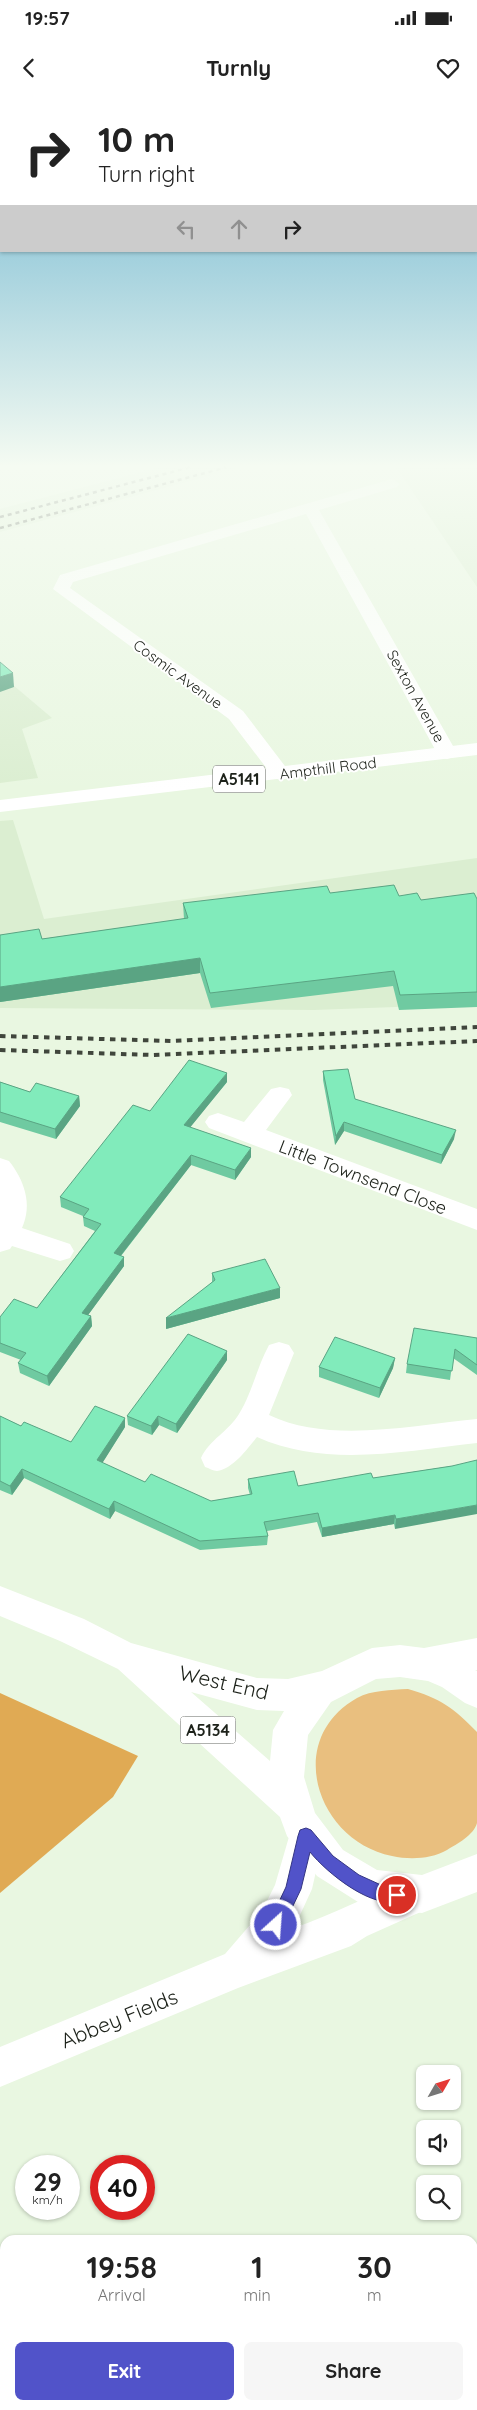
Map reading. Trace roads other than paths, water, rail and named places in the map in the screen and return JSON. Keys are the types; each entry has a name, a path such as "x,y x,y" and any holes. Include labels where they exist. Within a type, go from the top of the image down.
{"street":[{"name":"Cosmic Avenue","path":"81,575 66,579 61,589 236,715 280,774"},
{"name":"Sexton Avenue","path":"349,575 448,753"},
{"name":"Ampthill Road","path":"0,806 477,750"},
{"path":"250,1134 280,1095"},
{"name":"Little Townsend Close","path":"218,1122 354,1171 477,1220"},
{"path":"0,1167 12,1194 14,1212 4,1238 60,1251"},
{"path":"216,1458 237,1440 252,1420 279,1353"},
{"path":"252,1420 283,1434 317,1441 361,1442 477,1431"},
{"name":"West End","path":"0,1601 72,1630 124,1656 257,1694 288,1695 324,1687"},
{"name":"A5134","path":"472,1880 436,1892 412,1897 381,1893 354,1881 328,1862 299,1820 285,1782 283,1760 287,1740 302,1709 324,1687 343,1675 383,1662 426,1663 477,1654"},
{"name":"West End","path":"124,1656 299,1820"},
{"name":"A5134","path":"426,1663 449,1673 477,1692"},
{"name":"Abbey Fields","path":"237,1969 276,1925 293,1889 299,1820"},
{"name":"Abbey Fields","path":"0,2067 237,1969 337,1932 353,1922 412,1897"}],"railway":[{"path":"0,1036 171,1041 477,1027"},
{"path":"0,1050 153,1055 477,1041"}]}
